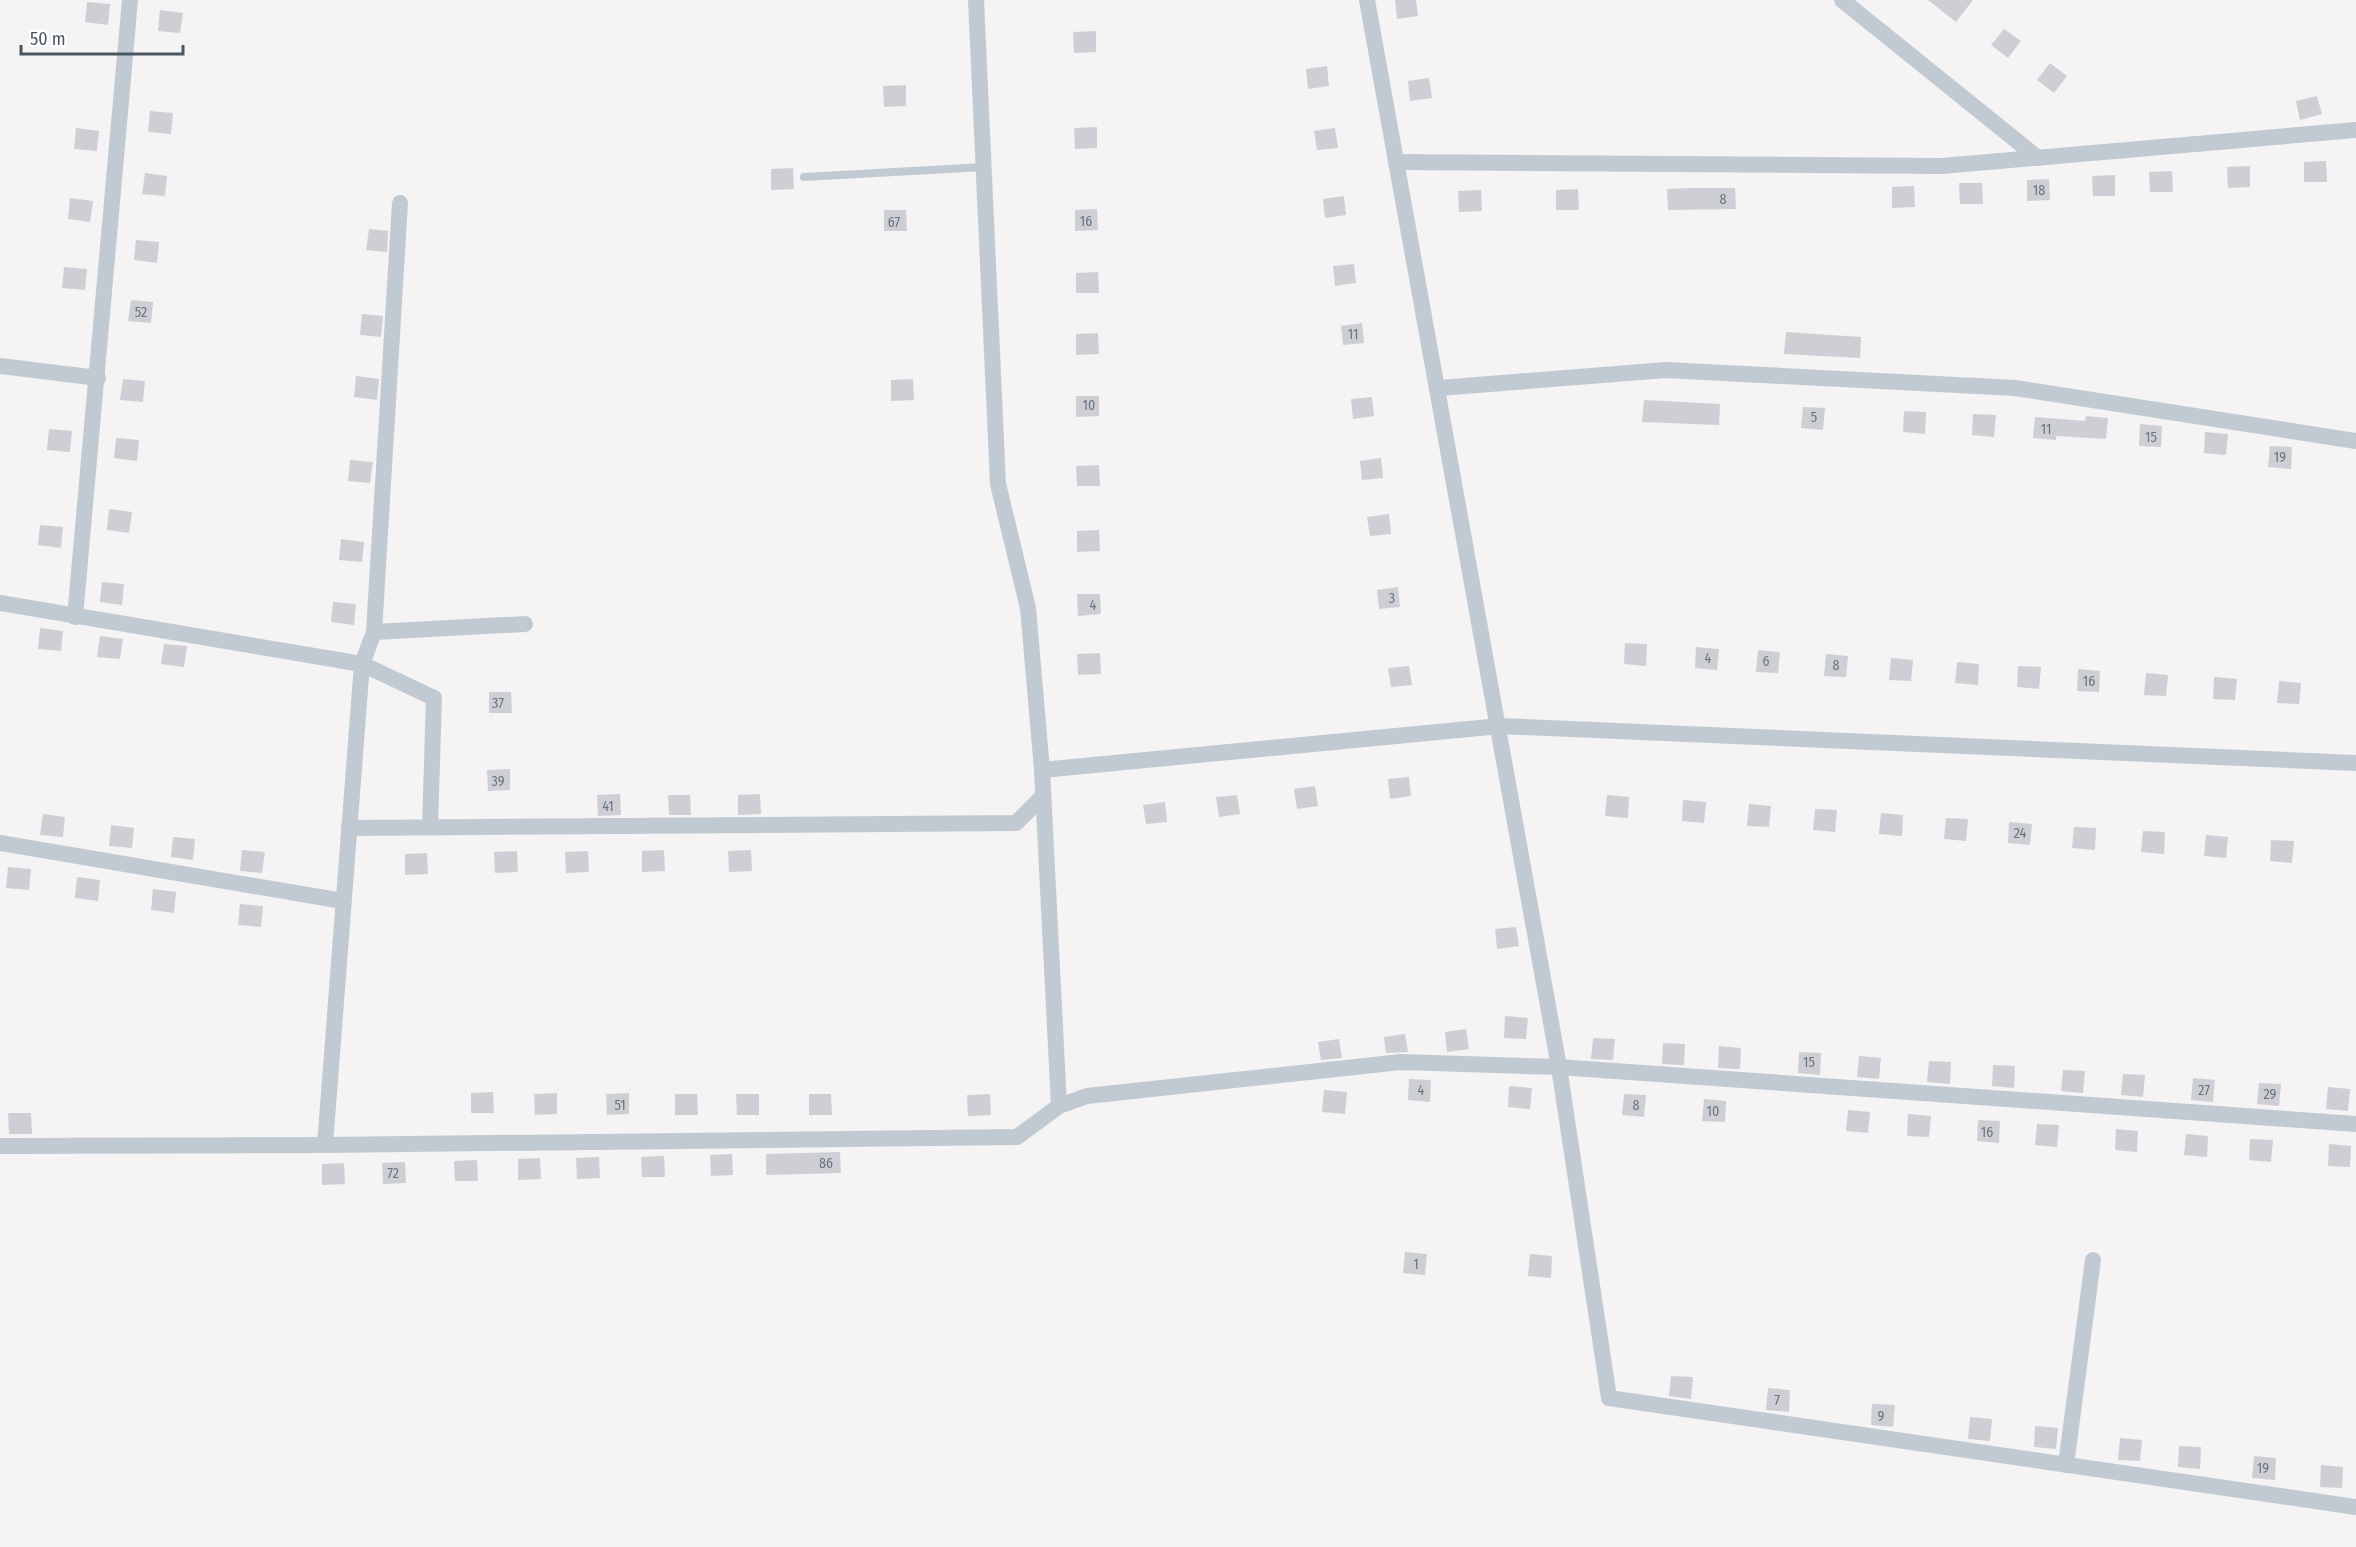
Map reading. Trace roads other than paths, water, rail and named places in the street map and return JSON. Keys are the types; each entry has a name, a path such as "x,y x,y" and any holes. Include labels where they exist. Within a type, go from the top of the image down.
{"street":[{"path":"75,617 130,0"},
{"path":"976,0 998,484 1028,608 1042,770 1059,1106"},
{"path":"1367,0 1500,726 1559,1067 1609,1398 2356,1507"},
{"path":"1842,0 2038,158"},
{"path":"1396,162 1942,166 2356,130"},
{"path":"326,1145 362,664 374,632 400,203"},
{"path":"0,366 98,378"},
{"path":"1439,388 1666,370 2015,388 2356,441"},
{"path":"0,603 362,664 434,698 430,827"},
{"path":"374,632 525,624"},
{"path":"1042,770 1500,726 2356,763"},
{"path":"349,828 1016,823 1042,797"},
{"path":"0,843 343,901"},
{"path":"0,1146 326,1145 1017,1137 1059,1106 1087,1096 1401,1062 1559,1067 2356,1124"},
{"path":"2066,1465 2092,1260"}],"lane":[{"path":"804,177 984,166"}]}
